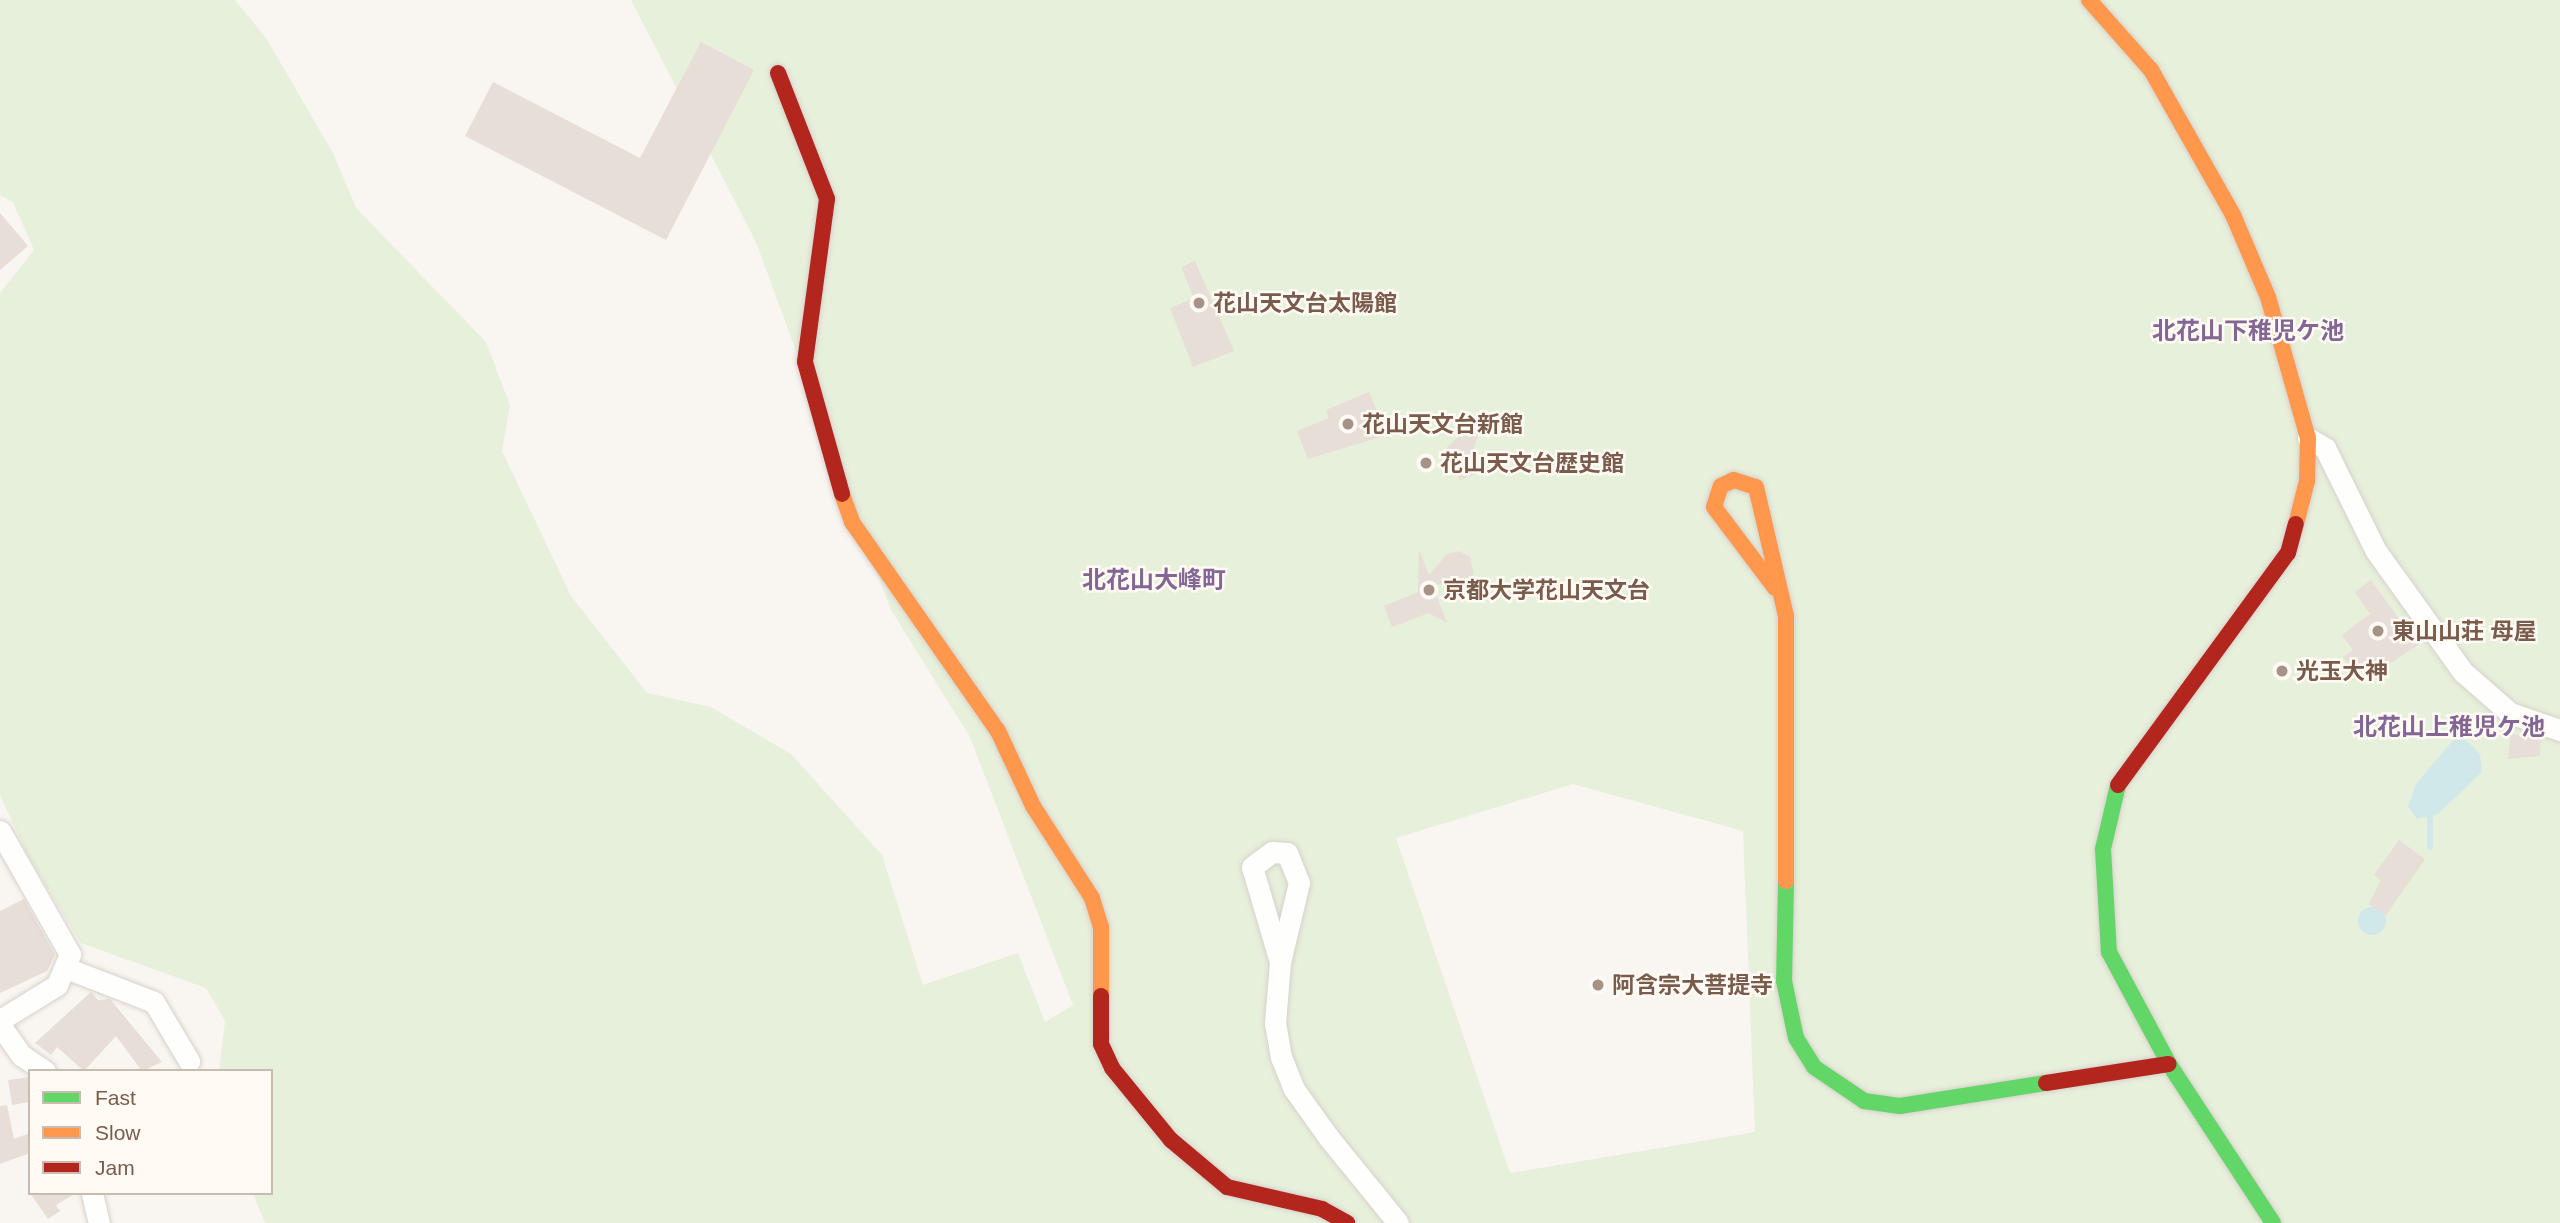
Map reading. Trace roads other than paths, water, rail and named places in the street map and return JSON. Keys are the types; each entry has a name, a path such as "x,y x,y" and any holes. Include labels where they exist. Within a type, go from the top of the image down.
{"street":[{"path":"2089,0 2151,70 2233,215 2268,297 2308,438 2306,481 2288,553 2120,776 2109,810 2102,904 2109,952 2169,1063 2273,1223"},
{"path":"778,72 827,199 805,362 834,469 852,522 998,730 1032,807 1092,898 1101,927 1101,1044 1112,1068 1171,1140 1227,1187 1322,1209 1347,1223"},
{"path":"2308,438 2325,448 2376,551 2463,672 2510,713 2560,730"},
{"path":"1775,589 1714,507 1721,486 1734,480 1756,487 1775,589 1786,616 1791,689 1785,993 1796,1038 1814,1067 1864,1101 1900,1106 2169,1063"},
{"path":"0,831 60,933 69,954 66,968 57,985 0,1020"},
{"path":"1280,962 1252,867 1272,852 1287,853 1299,883 1280,962 1275,1023 1294,1088 1398,1223"},
{"path":"1257,891 1276,898 1299,883"},
{"path":"66,968 154,1002 189,1061"},
{"path":"0,1025 21,1055 42,1069"},
{"path":"92,1195 99,1223"}],"water":[{"path":"2459,733 2480,754 2482,772 2438,814 2417,819 2408,807 2416,784"},
{"path":"2372,907 2382,911 2386,921 2382,931 2372,935 2362,931 2358,921 2362,911"}],"waterway":[{"path":"2430,817 2430,847"}],"place":[{"name":"花山天文台太陽館","path":"1199,303"},
{"name":"花山天文台新館","path":"1348,424"},
{"name":"花山天文台歴史館","path":"1426,463"},
{"name":"京都大学花山天文台","path":"1429,590"},
{"name":"東山山荘 母屋","path":"2378,631"},
{"name":"光玉大神","path":"2282,671"},
{"name":"阿含宗大菩提寺","path":"1598,985"}],"district":[{"name":"北花山下稚児ケ池","path":"2248,331"},
{"name":"北花山大峰町","path":"1154,580"},
{"name":"北花山上稚児ケ池","path":"2449,727"}]}
